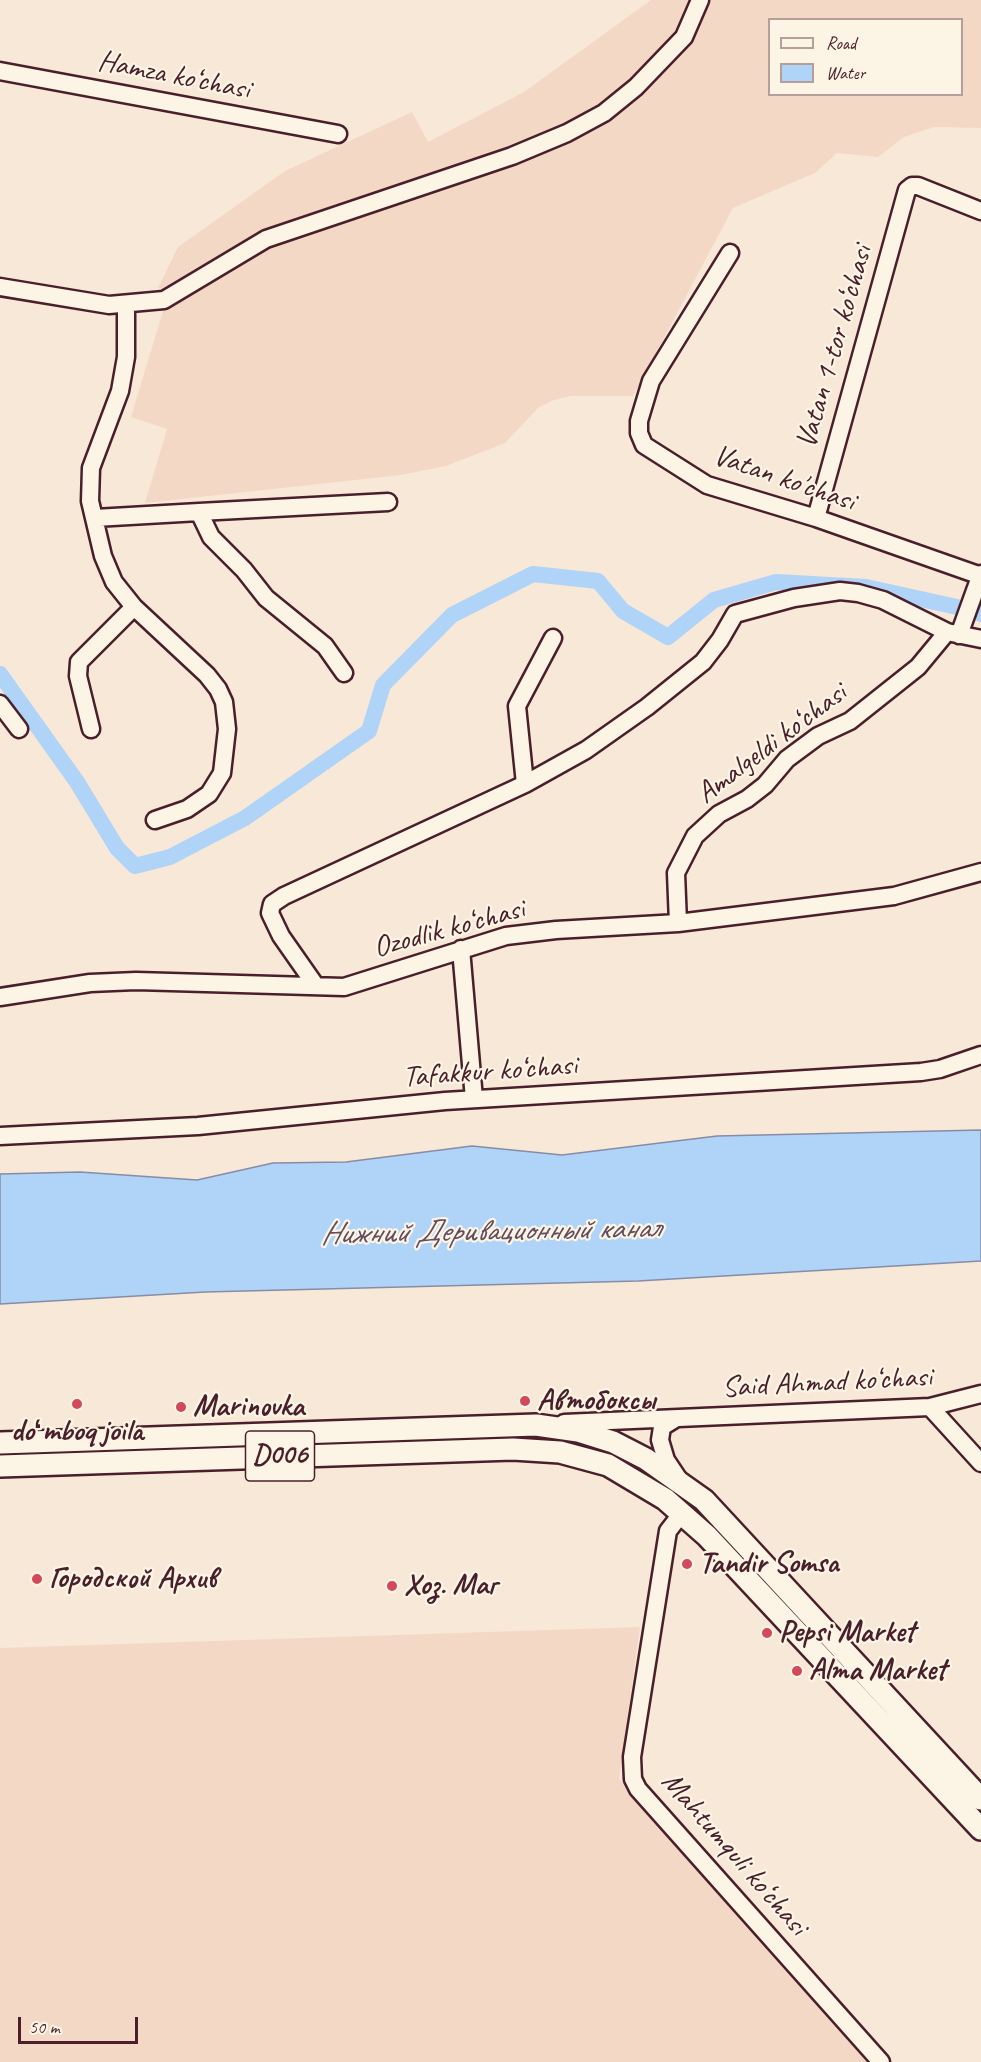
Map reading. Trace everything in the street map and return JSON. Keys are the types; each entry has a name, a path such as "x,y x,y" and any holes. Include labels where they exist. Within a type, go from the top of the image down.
{"main road":[{"name":"D006","path":"0,1443 536,1425 578,1431 613,1442 679,1480 704,1500 981,1799"},
{"name":"D006","path":"0,1466 513,1449 560,1452 608,1466 639,1481 682,1513 981,1829"}],"street":[{"path":"0,287 109,304 164,300 181,292 242,251 266,239 512,156 567,133 604,113 636,87 684,37 700,0"},
{"name":"Hamza ko‘chasi","path":"0,71 338,134"},
{"name":"Vatan 1-tor ko‘chasi","path":"816,518 907,190 912,186 918,186 981,211"},
{"name":"Vatan ko'chasi","path":"730,254 651,381 639,422 639,433 644,445 707,485 816,518 981,575"},
{"path":"126,304 126,357 120,391 90,468 88,486 95,518 107,565 114,582 134,607 218,689 224,702 227,729 222,773 209,794 187,809 155,820"},
{"path":"95,518 388,502"},
{"path":"200,512 211,537 244,570 266,598 325,646 344,673"},
{"name":"Amalgeldi ko‘chasi","path":"678,923 676,873 695,836 719,814 747,799 765,785 787,759 818,736 850,721 918,667 953,634 981,575"},
{"path":"316,986 281,936 270,913 272,904 284,896 525,784 586,750 666,693 711,653 729,622 744,610 826,592 858,592 883,600 953,634 981,639"},
{"path":"91,729 78,676 79,662 134,607"},
{"path":"525,784 517,706 553,638"},
{"path":"0,704 19,729"},
{"name":"Ozodlik ko‘chasi","path":"0,997 90,983 136,981 344,987 506,936 546,931 678,923 894,896 981,872"},
{"path":"461,949 474,1100"},
{"name":"Tafakkur ko‘chasi","path":"0,1136 198,1126 474,1100 921,1071 940,1069 981,1055"},
{"name":"Said Ahmad ko‘chasi","path":"536,1425 930,1407 981,1394"},
{"path":"930,1407 981,1463"},
{"path":"675,1419 662,1427 660,1440 666,1460 679,1480"},
{"name":"Mahtumquli ko‘chasi","path":"682,1513 668,1531 632,1757 633,1779 638,1789 881,2062"}],"shaded area":[{"path":"651,0 981,0 981,128 934,127 904,137 878,157 837,153 815,173 733,208 633,396 571,396 554,400 539,407 505,443 446,466 401,475 145,503 167,429 131,417 169,291 158,288 178,247 285,171 412,112 428,142 524,92"},
{"path":"640,1627 619,1779 873,2062 0,2062 0,1648"}],"water":[{"name":"Нижний Деривационный канал","path":"981,1130 981,1261 638,1281 205,1292 0,1304 0,1174 80,1172 197,1180 273,1163 346,1162 472,1146 562,1155 717,1136"}],"waterway":[{"path":"0,674 77,782 117,848 135,866 170,857 245,818 369,731 383,685 452,615 533,574 598,581 623,611 668,637 714,600 776,582 866,587 957,607"}],"place":[{"name":"Автобоксы","path":"525,1401"},
{"name":"doʻmboq joila","path":"77,1404"},
{"name":"Marinovka","path":"181,1407"},
{"name":"Tandir Somsa","path":"687,1564"},
{"name":"Городской Архив","path":"37,1579"},
{"name":"Хоз. Маг","path":"392,1586"},
{"name":"Pepsi Market","path":"767,1633"},
{"name":"Alma Market","path":"797,1671"}]}
